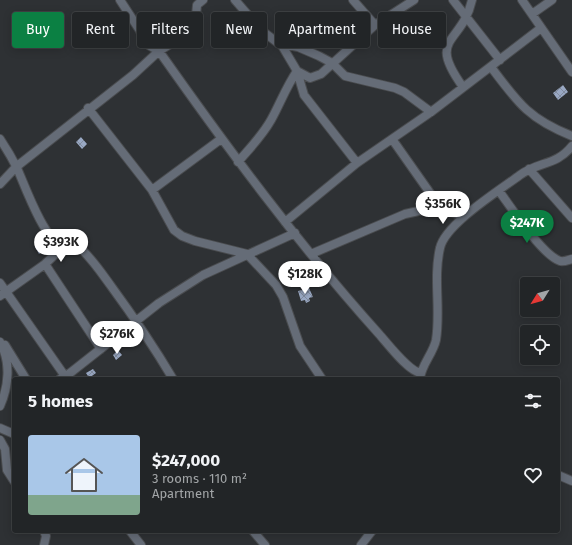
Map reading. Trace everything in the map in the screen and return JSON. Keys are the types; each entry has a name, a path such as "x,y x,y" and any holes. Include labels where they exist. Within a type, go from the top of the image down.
{"street":[{"path":"120,0 137,26"},
{"path":"196,12 197,5 203,0"},
{"path":"236,0 269,38 275,41"},
{"path":"353,0 375,25"},
{"path":"297,71 306,77 316,77 321,74 375,25 414,0"},
{"path":"453,0 500,60"},
{"path":"463,87 451,70 446,52 455,32 467,17 472,0"},
{"path":"522,0 572,72"},
{"path":"532,14 552,0"},
{"path":"285,222 357,163 392,140 541,28"},
{"path":"154,48 159,50 238,162 340,291 399,356 420,376 432,353 436,340 438,271 440,248 443,241 464,216 529,169 549,163 565,155 572,146"},
{"path":"0,184 16,167 61,133 88,108 133,75 163,48"},
{"path":"283,48 297,71 304,95 357,163"},
{"path":"300,48 332,63 345,76 395,88 404,92 430,112"},
{"path":"491,67 519,104 532,116 572,136"},
{"path":"238,162 261,135 271,120 287,85 297,71"},
{"path":"88,108 152,190 174,230 182,236 247,254 280,290 300,346 321,377"},
{"path":"0,139 16,167 40,221 57,243 63,246 77,245 86,253 137,321 172,377"},
{"path":"152,190 221,139"},
{"path":"392,140 442,210"},
{"path":"529,169 572,218"},
{"path":"499,191 542,247 552,257 565,261 572,259"},
{"path":"311,254 405,214 423,210 442,210 464,216"},
{"path":"65,377 159,303 203,275 295,233"},
{"path":"3,294 45,264 63,246"},
{"path":"45,264 101,349"},
{"path":"0,282 3,294 63,377"},
{"path":"0,338 9,349 25,377"},
{"path":"0,342 5,352 8,374 0,406"},
{"path":"0,428 12,433"},
{"path":"0,440 5,449 7,470 12,478"},
{"path":"560,476 572,481"},
{"path":"44,545 46,536 45,533"},
{"path":"132,533 141,545"},
{"path":"255,533 265,545"},
{"path":"361,545 370,533"}],"building":[{"path":"563,85 568,92 558,100 553,93"},
{"path":"81,137 87,144 82,149 76,142"},
{"path":"42,243 46,249 39,254 35,247"},
{"path":"309,288 313,297 309,298 310,301 306,303 305,300 301,301 298,291"},
{"path":"118,350 122,355 116,360 113,355"},
{"path":"93,369 96,373 88,377 86,373"}]}
